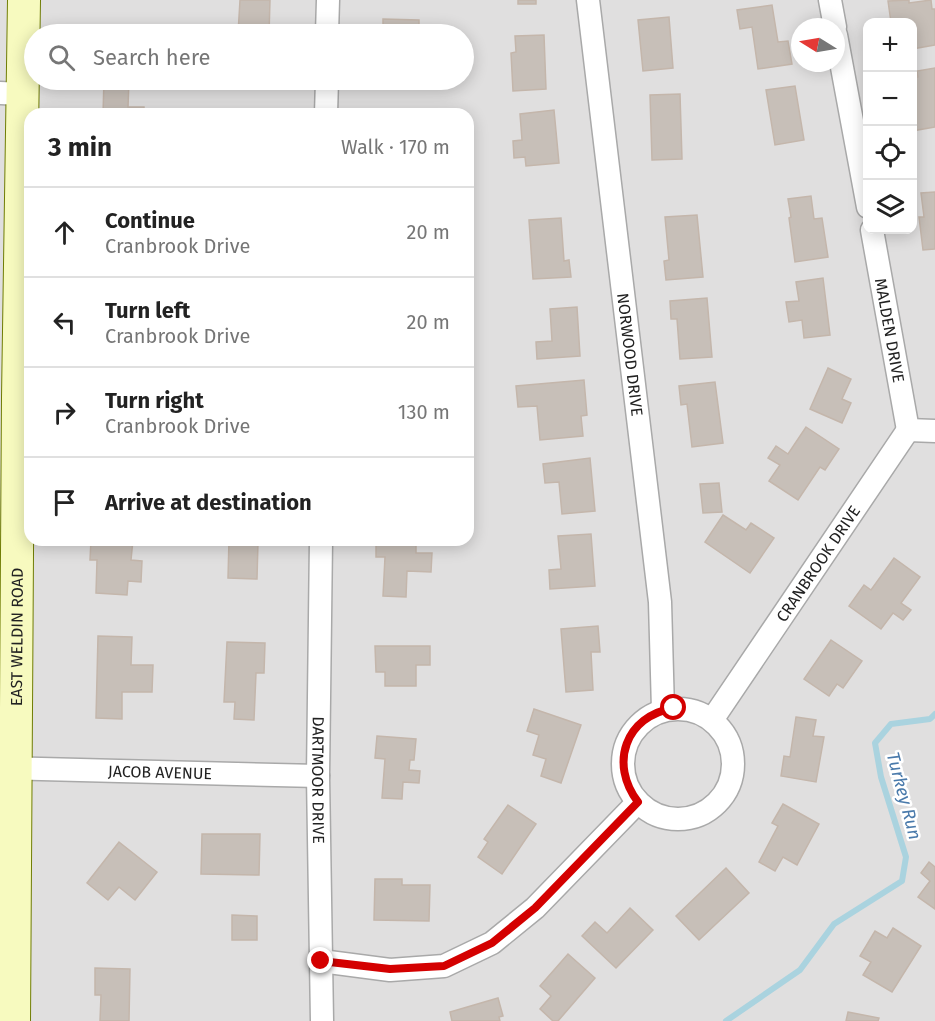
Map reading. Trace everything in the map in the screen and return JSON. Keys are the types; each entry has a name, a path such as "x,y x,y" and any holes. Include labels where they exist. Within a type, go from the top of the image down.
{"street":[{"name":"EAST WELDIN ROAD","path":"14,1021 8,768 11,94 24,0"},
{"path":"327,24 328,0"},
{"name":"NORWOOD DRIVE","path":"588,0 660,602 663,710"},
{"path":"830,0 833,18"},
{"path":"843,72 863,185"},
{"path":"326,108 327,90"},
{"name":"MALDEN DRIVE","path":"873,234 908,430"},
{"path":"908,430 935,431"},
{"name":"CRANBROOK DRIVE","path":"712,720 908,430"},
{"name":"DARTMOOR DRIVE","path":"321,546 318,776 322,1021"},
{"path":"684,708 694,710 712,720 727,738 734,763 728,789 720,800 705,812 686,819 660,817 638,802 630,792 623,768 627,743 641,722 663,710 684,708"},
{"name":"JACOB AVENUE","path":"8,768 318,776"},
{"path":"321,961 390,969 444,966 492,943 535,908 638,802"}],"shaded area":[{"path":"0,0 935,0 935,1021 0,1021 3,532 0,532"}],"building":[{"path":"240,0 270,0 269,24 239,24"},
{"path":"518,0 536,0 536,4 518,4"},
{"path":"909,0 909,3 931,0 932,9 935,9 935,45 917,48 917,18 890,18 888,1"},
{"path":"772,5 778,42 788,41 791,64 758,69 752,27 740,29 737,10"},
{"path":"669,17 673,68 643,71 638,20"},
{"path":"383,19 419,20 419,24 383,24"},
{"path":"544,35 546,89 513,91 511,53 516,52 515,36"},
{"path":"935,68 935,127 917,130 918,77 917,71"},
{"path":"795,86 804,140 775,145 766,90"},
{"path":"104,90 129,90 128,107 144,107 144,108 103,108"},
{"path":"680,94 682,159 652,160 650,95"},
{"path":"554,110 559,163 526,166 525,157 514,158 513,141 522,140 520,114"},
{"path":"935,192 935,249 923,250 919,217 924,217 921,193"},
{"path":"811,196 814,219 822,218 828,257 795,262 788,199"},
{"path":"697,215 703,277 666,280 664,261 669,260 665,217"},
{"path":"561,218 564,261 569,260 571,277 533,279 529,220"},
{"path":"823,278 830,335 804,338 802,320 789,322 786,302 799,301 796,282"},
{"path":"707,298 712,357 680,359 677,319 671,319 670,301"},
{"path":"577,307 580,356 537,359 536,342 552,341 550,309"},
{"path":"828,368 851,379 842,399 851,403 842,423 810,409"},
{"path":"584,380 587,415 581,416 583,436 540,440 537,406 518,407 516,386"},
{"path":"715,382 723,443 692,447 687,404 681,405 679,386"},
{"path":"806,427 839,449 825,470 820,467 798,500 769,481 780,465 768,458 776,446 788,454"},
{"path":"590,458 595,511 562,514 559,482 545,483 543,464"},
{"path":"719,483 722,512 703,513 700,484"},
{"path":"723,515 746,530 751,523 774,538 750,573 705,542"},
{"path":"591,534 595,586 550,589 549,570 561,569 558,536"},
{"path":"91,546 132,546 131,560 142,561 141,582 128,581 127,595 96,593 97,560 90,560"},
{"path":"229,546 258,546 257,579 228,578"},
{"path":"376,546 416,546 416,553 432,553 431,572 407,571 406,597 383,596 385,557 376,557"},
{"path":"894,558 920,577 901,603 911,610 903,620 893,613 881,629 849,606 864,585 871,590"},
{"path":"598,626 600,652 591,652 593,690 566,692 561,629"},
{"path":"98,636 132,637 131,665 153,665 152,692 122,692 122,719 96,718"},
{"path":"831,640 862,661 843,688 837,684 829,696 804,679"},
{"path":"227,642 265,643 264,673 256,673 254,720 234,719 235,702 224,702"},
{"path":"375,646 430,646 430,665 416,665 416,686 385,686 385,672 376,672"},
{"path":"534,709 581,725 561,783 541,776 546,759 533,755 539,735 527,731"},
{"path":"796,717 816,720 813,736 824,737 816,782 781,776 784,756 790,757"},
{"path":"377,736 416,739 414,760 410,760 409,770 420,771 419,783 403,782 402,799 382,798 385,759 375,758"},
{"path":"783,804 819,824 797,865 783,857 775,871 759,862 778,826 772,823"},
{"path":"508,805 536,824 502,874 478,857 488,842 484,839"},
{"path":"202,834 260,834 259,875 201,874"},
{"path":"119,842 157,872 135,900 119,887 108,900 87,883"},
{"path":"929,862 935,867 935,909 918,897 930,881 921,873"},
{"path":"726,868 749,893 699,940 676,916"},
{"path":"375,879 402,879 402,885 430,885 429,921 374,920"},
{"path":"630,908 653,930 616,968 582,936 595,922 607,933"},
{"path":"232,915 257,916 257,940 232,940"},
{"path":"893,928 921,946 892,992 863,975 871,962 860,956 875,931 887,938"},
{"path":"568,954 595,978 558,1021 553,1021 540,1009 551,996 540,986"},
{"path":"95,968 130,969 129,1021 100,1021 101,995 95,995"},
{"path":"498,998 503,1016 499,1017 500,1021 452,1021 450,1012"},
{"path":"848,1012 879,1018 878,1021 846,1021"}],"waterway":[{"name":"Turkey Run","path":"726,1021 800,970 834,924 902,881 906,857 881,777 875,743 891,724 930,719 935,714"}],"route":[{"path":"321,961 390,969 444,966 492,943 535,908 638,802 630,792 625,780 623,755 627,743 641,722 663,710 674,708"}]}
